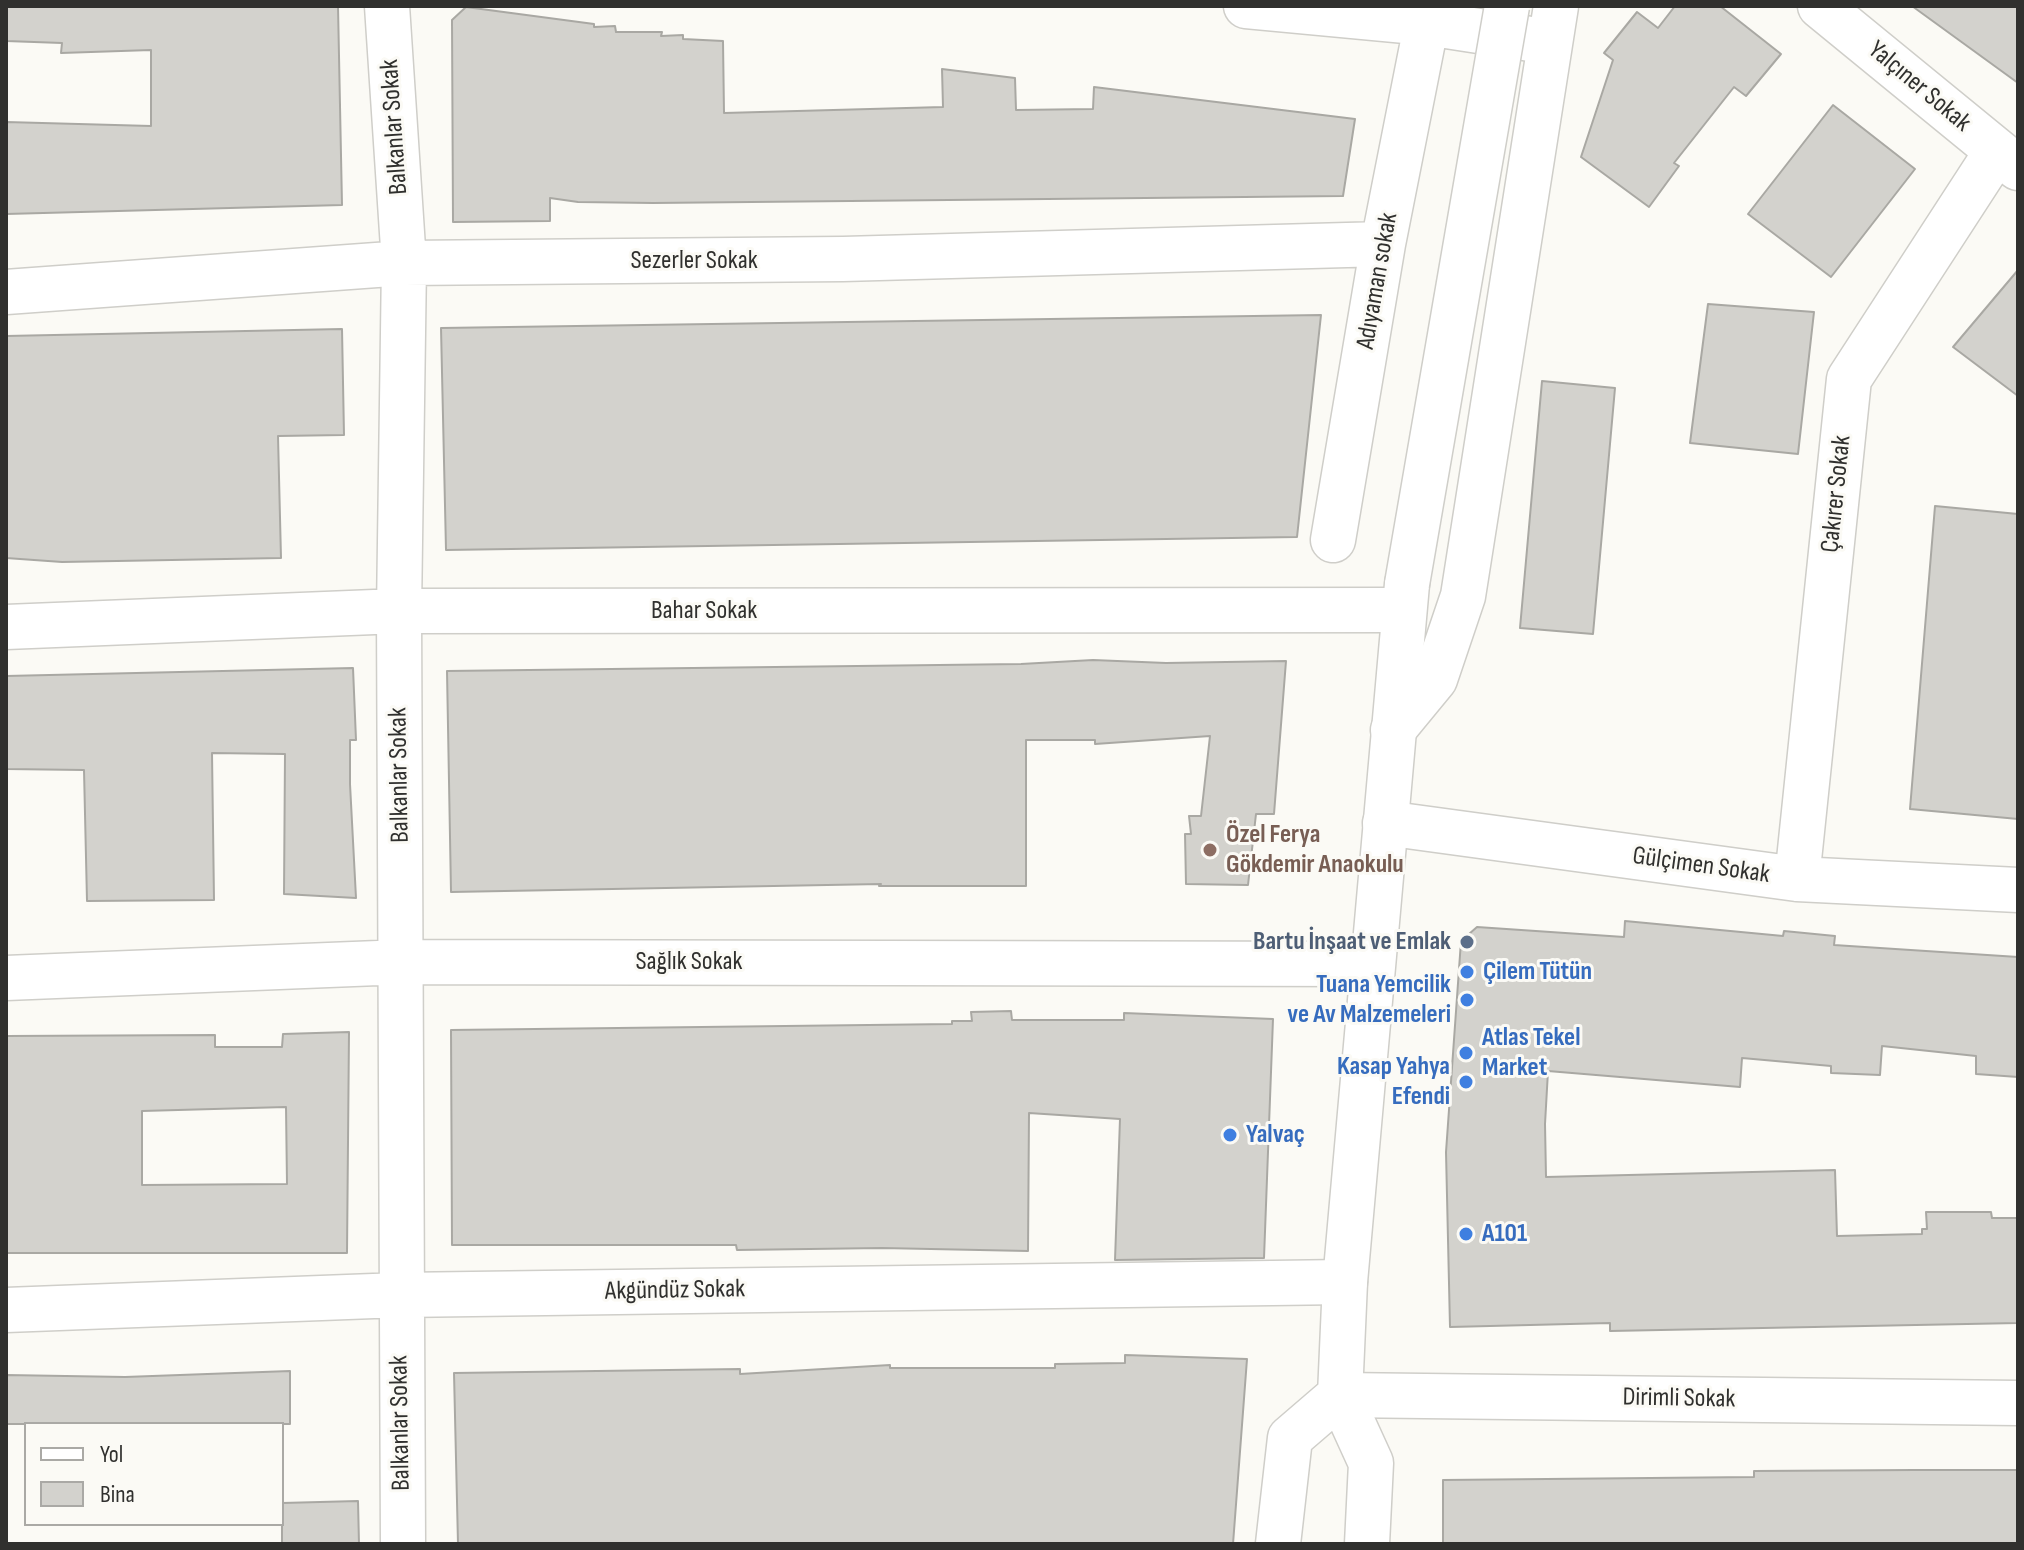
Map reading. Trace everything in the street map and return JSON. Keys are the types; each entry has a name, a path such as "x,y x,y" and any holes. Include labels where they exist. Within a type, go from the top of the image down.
{"street":[{"name":"Balkanlar Sokak","path":"387,6 404,263 399,611 403,962 400,1295 403,1544"},
{"path":"1246,6 1428,14 1553,24 1463,596 1435,679 1393,730"},
{"path":"1367,1544 1371,1463 1340,1395 1345,1282 1405,597 1507,6"},
{"name":"Yalçıner Sokak","path":"1820,6 2007,160"},
{"name":"Adıyaman sokak","path":"1333,540 1383,244 1428,14"},
{"name":"Çakırer Sokak","path":"1797,879 1849,379 2007,160"},
{"name":"Sezerler Sokak","path":"6,292 404,263 843,259 1383,244"},
{"name":"Bahar Sokak","path":"6,627 399,611 1405,597"},
{"name":"Gülçimen Sokak","path":"1385,823 1797,879 2018,890"},
{"name":"Sağlık Sokak","path":"6,978 403,962 1372,964"},
{"name":"Akgündüz Sokak","path":"6,1310 400,1295 1345,1282"},
{"path":"1278,1544 1290,1438 1340,1395"},
{"name":"Dirimli Sokak","path":"1340,1395 2018,1403"}],"building":[{"path":"6,6 338,6 342,205 6,214 6,122 151,126 151,50 61,53 62,43 6,41"},
{"path":"1675,6 1720,6 1781,54 1746,96 1734,87 1674,163 1679,166 1649,207 1581,157 1613,60 1604,53 1637,12 1658,28"},
{"path":"1912,6 2018,6 2018,83"},
{"path":"466,7 594,24 594,27 615,26 616,32 662,32 661,36 683,35 683,39 723,41 724,113 943,107 942,69 1015,78 1016,110 1093,109 1094,87 1355,119 1343,196 653,203 578,202 550,198 550,221 453,222 452,20"},
{"path":"1833,105 1915,169 1831,277 1748,214"},
{"path":"2018,270 2018,396 1953,347"},
{"path":"1708,304 1814,312 1798,454 1690,443"},
{"path":"1321,315 1297,537 446,550 441,328"},
{"path":"342,329 344,435 278,436 281,558 62,562 6,558 6,336"},
{"path":"1542,381 1615,388 1593,634 1520,628"},
{"path":"1935,506 2018,514 2018,819 1910,809"},
{"path":"1093,660 1166,663 1286,661 1274,814 1256,814 1248,885 1186,884 1185,834 1191,834 1189,816 1201,816 1210,736 1095,744 1095,740 1026,740 1026,886 879,886 881,884 451,892 447,671 1021,664"},
{"path":"353,668 356,740 350,740 350,784 356,898 284,894 285,754 212,753 214,900 87,901 84,770 6,769 6,676"},
{"path":"1625,921 1783,936 1784,931 1835,936 1834,945 2018,957 2018,1077 1976,1074 1976,1056 1882,1046 1880,1075 1831,1073 1831,1066 1742,1058 1740,1087 1548,1071 1545,1124 1546,1177 1835,1170 1837,1236 1922,1234 1922,1229 1927,1229 1926,1212 1991,1212 1992,1218 2018,1218 2018,1323 1610,1331 1610,1323 1450,1327 1446,1152 1461,941 1477,927 1624,937"},
{"path":"1011,1011 1012,1020 1124,1020 1124,1013 1273,1019 1264,1258 1115,1260 1120,1119 1029,1113 1028,1251 882,1248 737,1250 736,1245 452,1245 451,1030 952,1024 952,1021 972,1021 971,1012"},
{"path":"349,1032 347,1253 6,1253 6,1036 215,1035 215,1047 282,1047 283,1034","holes":["286,1107 287,1184 142,1185 142,1111"]},
{"path":"1125,1355 1247,1359 1233,1544 458,1544 454,1373 740,1369 740,1374 890,1365 890,1368 1055,1368 1055,1364 1125,1363"},
{"path":"290,1371 290,1424 7,1424 6,1375 125,1377"},
{"path":"2018,1470 2018,1544 1443,1544 1443,1480 1754,1477 1754,1471"},
{"path":"358,1501 359,1544 282,1544 284,1503"}],"place":[{"name":"Özel Ferya Gökdemir Anaokulu","path":"1210,850"},
{"name":"Bartu İnşaat ve Emlak","path":"1467,942"},
{"name":"Çilem Tütün","path":"1467,972"},
{"name":"Tuana Yemcilik ve Av Malzemeleri","path":"1467,1000"},
{"name":"Atlas Tekel Market","path":"1466,1053"},
{"name":"Kasap Yahya Efendi","path":"1466,1082"},
{"name":"Yalvaç","path":"1230,1135"},
{"name":"A101","path":"1466,1234"}]}
